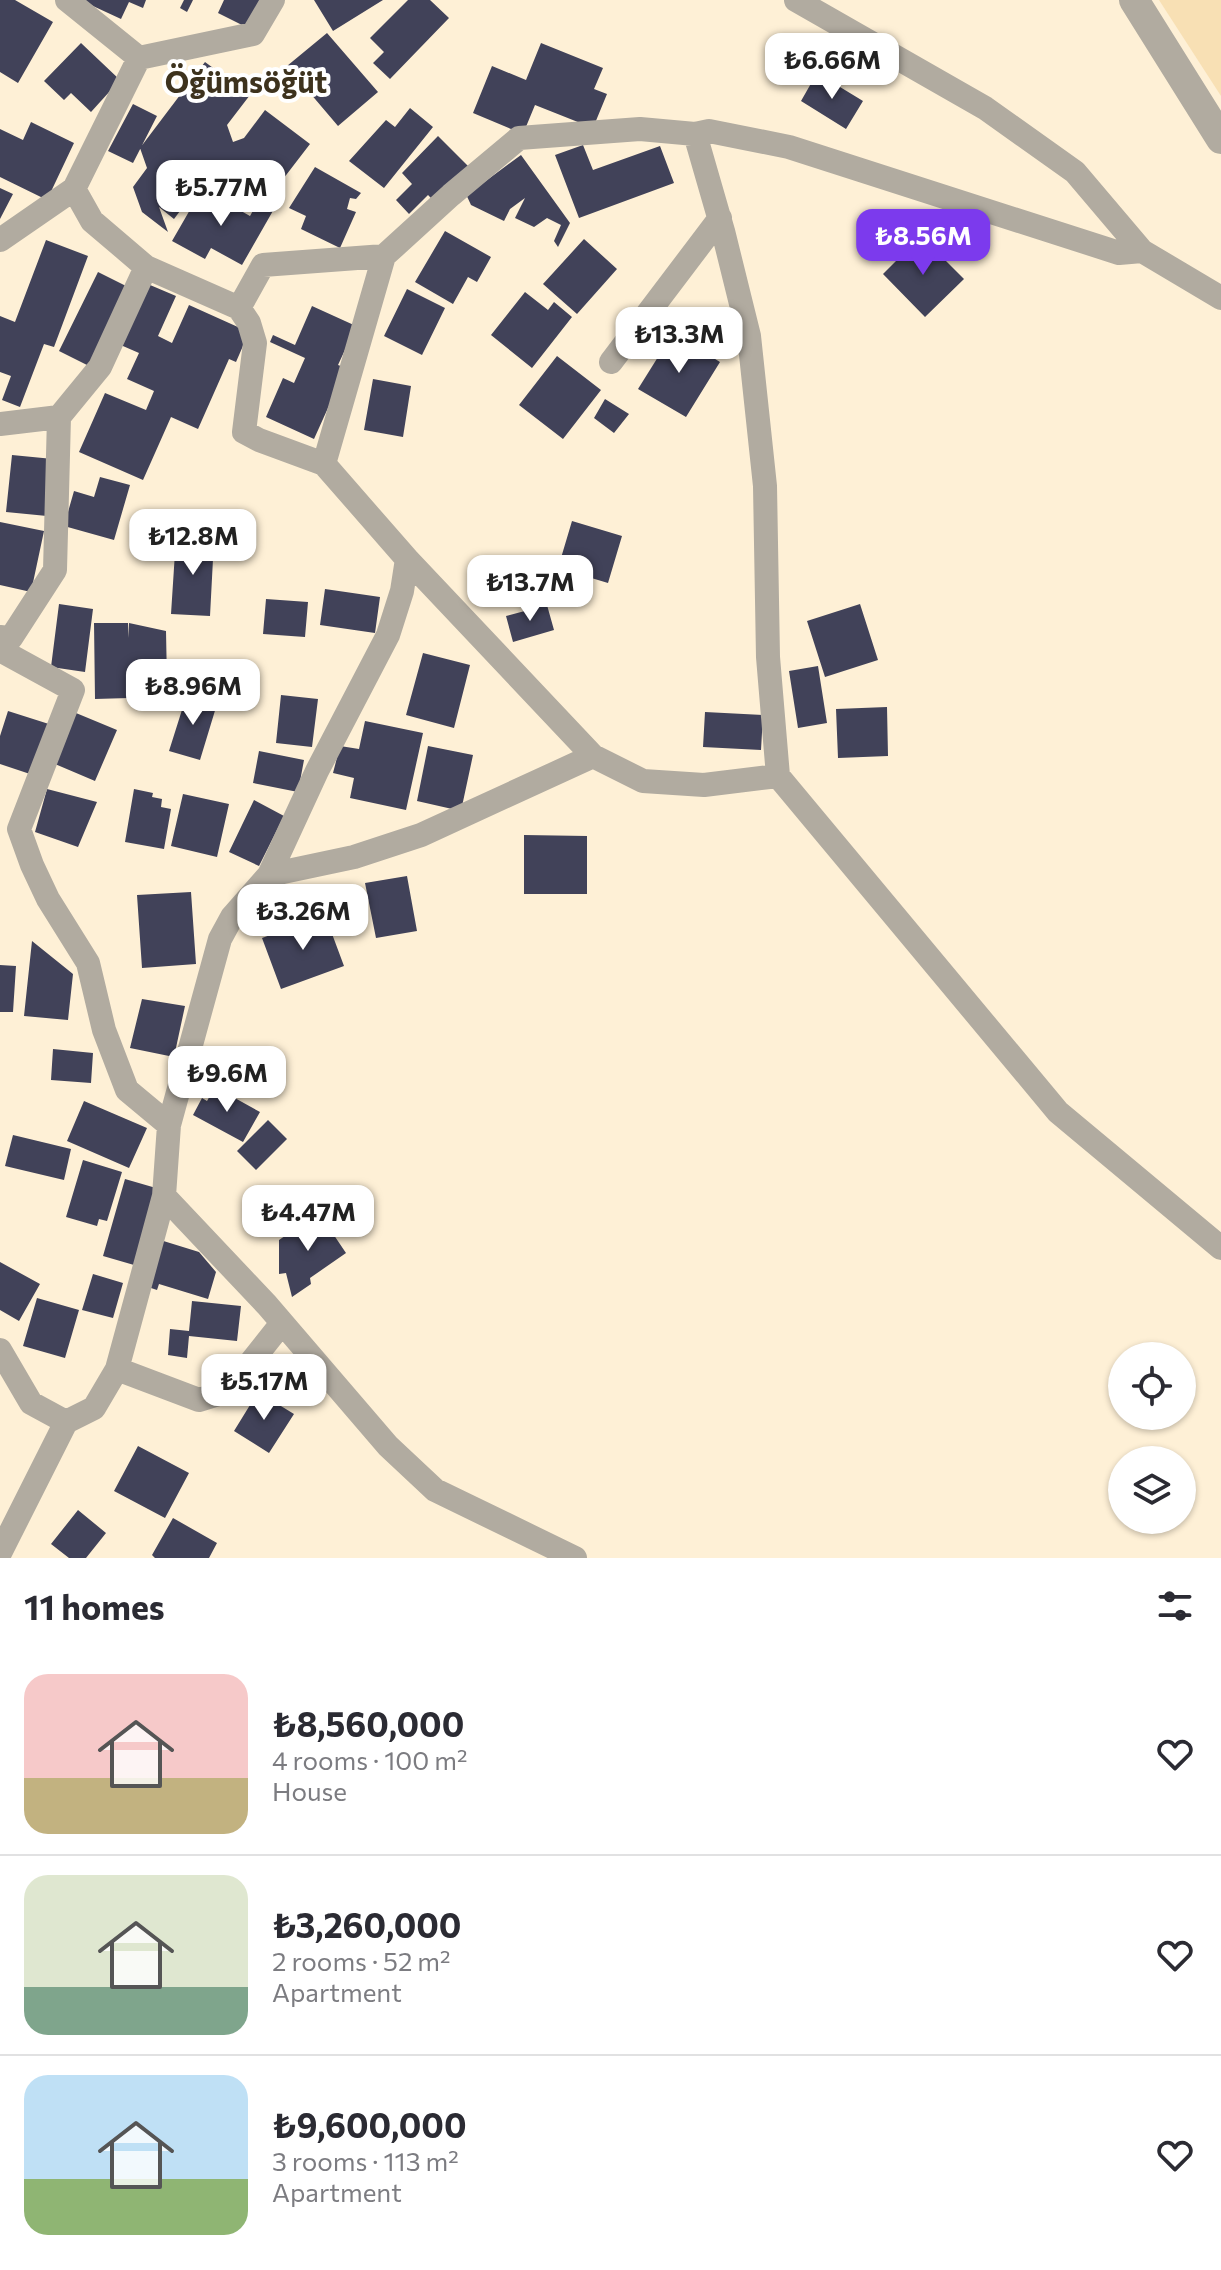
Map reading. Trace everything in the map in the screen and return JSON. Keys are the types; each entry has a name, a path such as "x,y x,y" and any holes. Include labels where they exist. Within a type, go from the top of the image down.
{"street":[{"path":"67,0 139,58"},
{"path":"139,58 253,34 273,0"},
{"path":"796,0 985,108 1075,172 1142,251 1221,298"},
{"path":"1134,0 1221,139"},
{"path":"0,240 74,189 139,58"},
{"path":"324,464 384,256 519,138 640,129 695,134 709,131 789,147 1119,253 1142,251"},
{"path":"695,134 720,218 749,336 765,486 768,657 778,776 1058,1112 1221,1248"},
{"path":"74,189 92,221 146,267 239,308 249,323 255,343 244,432 324,464 407,559 593,756 643,781 704,785 778,776"},
{"path":"611,362 720,218"},
{"path":"239,308 263,265 384,256"},
{"path":"0,637 11,638 55,570 59,417 100,367 146,267"},
{"path":"0,424 59,417"},
{"path":"0,1553 66,1422 94,1408 117,1369 164,1196 169,1125 220,939 232,917 269,875 317,771 388,635 402,591 407,559"},
{"path":"0,650 73,690 10,832 88,963 104,1030 127,1090 169,1125"},
{"path":"269,875 354,857 421,835 593,756"},
{"path":"164,1196 282,1323 388,1446 435,1490 575,1558"},
{"path":"117,1369 199,1400 228,1391 282,1323"},
{"path":"0,1350 31,1403 66,1422"}],"shaded area":[{"path":"1159,0 1221,0 1221,96"}],"building":[{"path":"0,0 15,0 53,22 18,83 0,72"},
{"path":"80,0 146,0 143,8 129,2 121,19"},
{"path":"184,0 193,0 187,12 180,8"},
{"path":"224,0 262,0 248,28 218,13"},
{"path":"314,0 383,0 333,31"},
{"path":"408,0 430,0 449,18 390,79 373,63 384,52 370,38"},
{"path":"327,33 378,92 338,126 287,66"},
{"path":"81,43 120,80 91,112 71,93 64,100 44,81"},
{"path":"541,43 603,68 594,89 607,94 593,128 535,105 523,134 473,113 492,66 526,80"},
{"path":"205,62 250,95 227,125 233,142 244,138 265,110 310,144 280,183 251,194 214,167 213,162 191,170 189,174 201,183 174,219 159,207 168,232 142,212 133,187 147,168 140,148"},
{"path":"817,73 863,101 846,129 801,101"},
{"path":"133,104 157,116 133,163 108,151"},
{"path":"410,108 433,127 384,188 349,161 386,120 395,127"},
{"path":"31,122 74,143 47,200 0,177 0,129 23,140"},
{"path":"438,136 468,166 434,201 428,195 409,214 396,200 412,184 402,173"},
{"path":"583,145 593,170 660,146 674,183 579,218 555,155"},
{"path":"521,155 570,223 558,247 554,241 561,225 547,218 534,227 515,218 525,198 510,209 504,221 471,205 465,192 479,186"},
{"path":"315,167 361,193 356,199 350,198 347,209 356,212 340,248 301,229 306,216 289,208"},
{"path":"0,188 13,194 0,219"},
{"path":"202,189 250,216 259,200 274,209 242,265 211,248 205,259 172,241"},
{"path":"445,231 491,257 477,282 468,277 453,304 415,282"},
{"path":"921,236 964,279 925,317 883,274"},
{"path":"584,239 617,269 577,314 543,284"},
{"path":"46,240 88,256 54,347 44,344 20,407 2,400 11,376 0,372 0,316 15,322"},
{"path":"98,272 132,289 93,368 59,351"},
{"path":"143,282 176,296 158,336 172,343 189,305 249,332 236,362 229,359 198,429 171,417 143,480 79,452 105,393 146,410 154,391 127,379 139,353 116,343"},
{"path":"407,289 445,308 422,355 384,336"},
{"path":"525,292 548,310 554,302 572,317 532,368 491,335"},
{"path":"312,306 356,326 338,365 346,368 314,439 266,417 283,378 294,383 305,358 270,342 273,335 295,345"},
{"path":"673,333 720,362 686,417 638,389"},
{"path":"557,356 601,390 563,439 519,405"},
{"path":"373,379 411,386 403,437 364,430"},
{"path":"605,399 629,414 614,433 594,418"},
{"path":"12,455 53,459 47,516 6,512"},
{"path":"100,477 130,485 114,540 64,526 74,491 94,497"},
{"path":"572,521 622,536 608,583 558,568"},
{"path":"0,522 44,531 31,592 0,585"},
{"path":"176,537 214,540 210,616 171,614"},
{"path":"325,589 380,597 375,633 320,625"},
{"path":"266,599 308,602 305,637 263,634"},
{"path":"59,604 93,609 85,672 51,667"},
{"path":"860,604 878,660 825,677 807,621"},
{"path":"547,605 554,630 513,642 506,616"},
{"path":"94,623 128,623 128,638 129,623 166,631 167,682 129,685 129,698 95,699"},
{"path":"423,653 470,665 454,728 406,715"},
{"path":"818,666 827,723 798,728 789,671"},
{"path":"187,694 217,704 200,760 169,751"},
{"path":"281,695 318,699 312,747 276,743"},
{"path":"887,707 888,756 838,758 836,709"},
{"path":"8,711 52,725 36,776 0,764 0,736"},
{"path":"705,712 763,715 761,750 703,747"},
{"path":"76,713 117,730 95,781 55,764"},
{"path":"365,721 423,733 406,810 350,798 354,778 333,773 340,746 359,749"},
{"path":"428,746 473,755 461,811 417,801"},
{"path":"259,751 304,760 298,792 253,783"},
{"path":"47,789 97,802 78,847 35,832"},
{"path":"134,789 153,793 152,797 162,799 161,807 171,809 164,849 125,842"},
{"path":"183,794 229,804 217,857 171,846"},
{"path":"254,800 284,816 259,866 229,852"},
{"path":"524,835 587,836 587,894 524,894"},
{"path":"407,876 417,931 376,938 365,883"},
{"path":"191,892 196,964 142,968 137,895"},
{"path":"325,915 344,966 281,989 262,938"},
{"path":"32,941 73,974 68,1020 24,1016"},
{"path":"0,965 16,966 13,1012 0,1012"},
{"path":"142,999 185,1006 174,1057 130,1048"},
{"path":"53,1049 93,1053 91,1083 51,1080"},
{"path":"215,1087 260,1112 243,1142 193,1115 202,1098 207,1101"},
{"path":"84,1101 147,1128 129,1168 67,1141"},
{"path":"268,1120 287,1139 256,1170 237,1151"},
{"path":"13,1135 71,1149 64,1180 5,1166"},
{"path":"83,1160 122,1172 107,1221 99,1219 97,1226 66,1217"},
{"path":"125,1179 156,1188 134,1265 103,1256"},
{"path":"319,1213 346,1253 310,1278 311,1284 292,1297 286,1273 279,1274 279,1240"},
{"path":"157,1239 199,1252 216,1272 208,1299 159,1284 157,1290 142,1285"},
{"path":"0,1262 40,1284 19,1321 0,1310"},
{"path":"93,1274 123,1283 113,1318 82,1310"},
{"path":"37,1298 79,1310 65,1358 23,1346"},
{"path":"192,1301 241,1306 237,1341 189,1336 187,1358 168,1355 170,1329 189,1331"},
{"path":"258,1392 294,1414 269,1453 234,1431"},
{"path":"138,1446 189,1473 165,1518 114,1491"},
{"path":"78,1510 106,1533 86,1558 69,1558 51,1544"},
{"path":"173,1518 217,1543 209,1558 155,1558 152,1555"}],"district":[{"name":"Öğümsöğüt","path":"246,83"}]}
